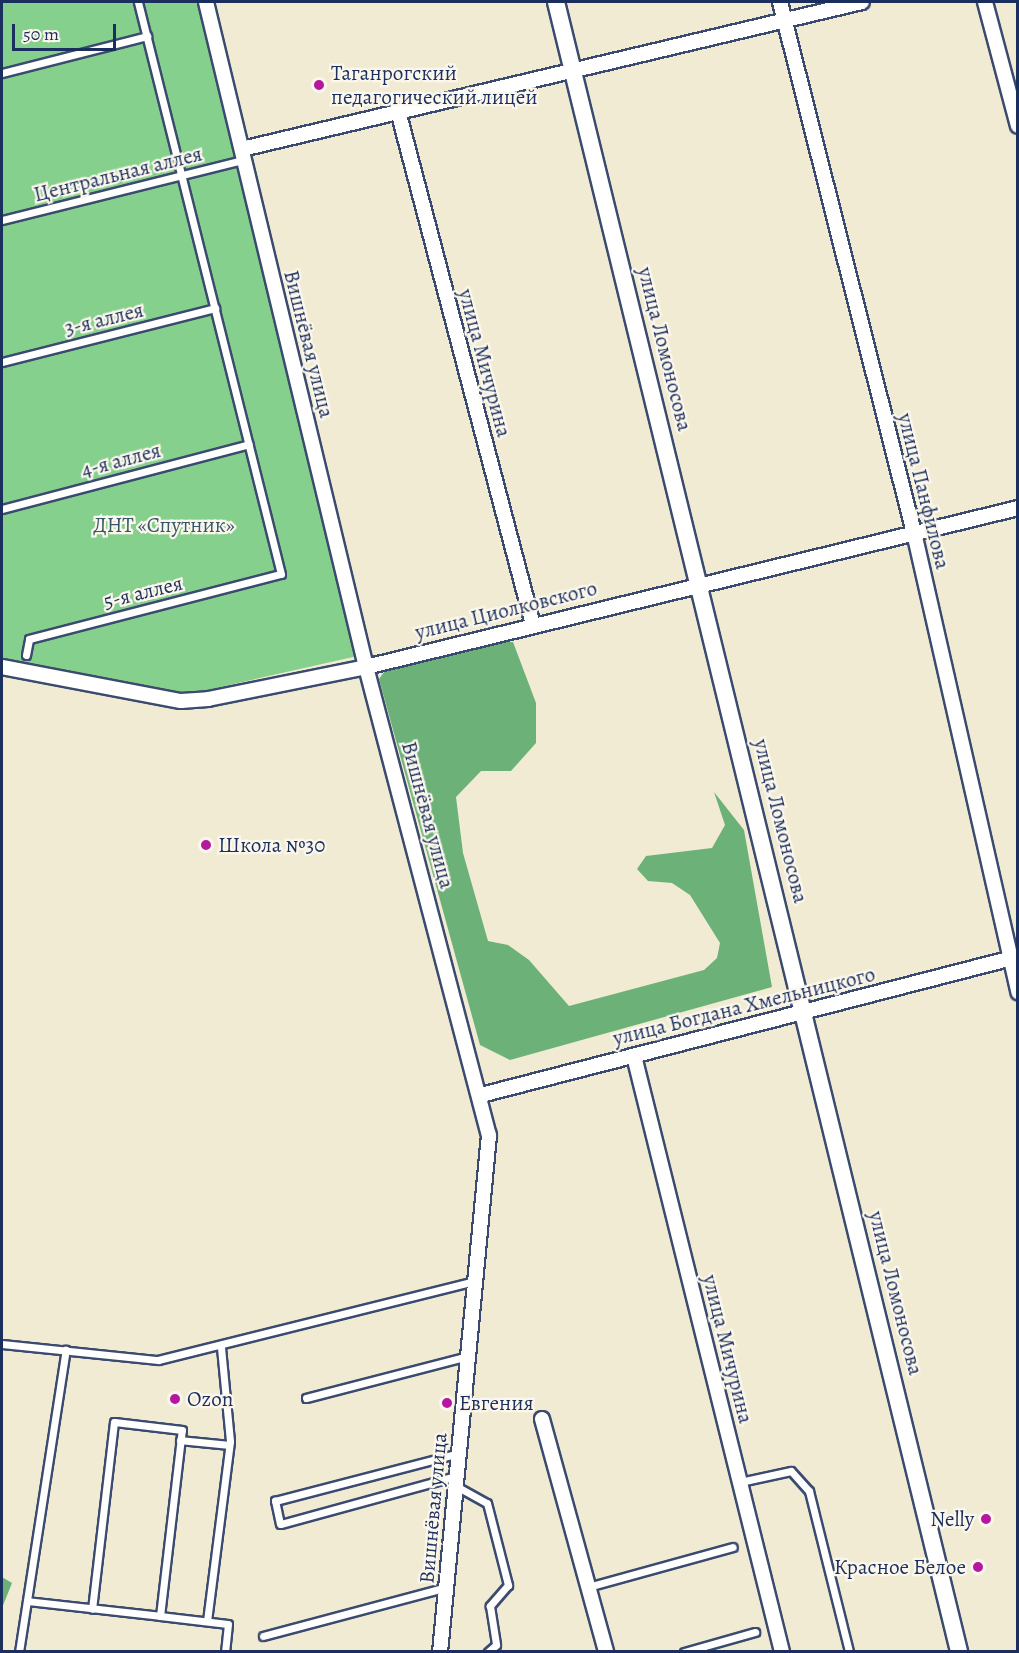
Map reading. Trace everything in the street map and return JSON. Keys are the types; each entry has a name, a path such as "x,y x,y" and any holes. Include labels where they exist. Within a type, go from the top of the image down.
{"street":[{"name":"Вишнёвая улица","path":"206,2 366,667 481,1095 489,1135 440,1652"},
{"name":"улица Ломоносова","path":"556,2 806,1012 959,1652"},
{"name":"улица Панфилова","path":"780,2 915,537 1013,958 1017,992"},
{"path":"242,154 398,111 862,2"},
{"path":"985,2 1017,126"},
{"name":"улица Мичурина","path":"398,111 533,625"},
{"name":"улица Циолковского","path":"2,667 181,701 366,667 699,584 915,537 1017,508"},
{"name":"улица Богдана Хмельницкого","path":"481,1095 1013,958"},
{"name":"улица Мичурина","path":"634,1056 782,1652"},
{"path":"542,1419 606,1652"}],"lane":[{"path":"138,2 249,444"},
{"path":"2,73 147,36"},
{"name":"Центральная аллея","path":"2,220 182,176 242,154"},
{"name":"3-я аллея","path":"2,363 215,308"},
{"name":"4-я аллея","path":"2,509 249,444"},
{"name":"5-я аллея","path":"26,655 29,639 281,574 249,444"},
{"path":"2,1344 158,1360 220,1347 476,1281"},
{"path":"207,1621 229,1445 220,1347"},
{"path":"19,1652 66,1350"},
{"path":"306,1398 468,1356"},
{"path":"92,1609 114,1422 182,1430 160,1616"},
{"path":"180,1440 229,1445"},
{"path":"459,1454 275,1501 280,1524 456,1481 487,1503 508,1585 490,1606 496,1645 488,1652"},
{"path":"740,1482 791,1471 809,1491 849,1652"},
{"path":"588,1587 733,1547"},
{"path":"263,1636 447,1587"},
{"path":"27,1601 228,1624 225,1652"},
{"path":"684,1652 755,1632"}],"green space":[{"name":"ДНТ «Спутник»","path":"2,2 202,2 362,655 189,694 2,662"},
{"path":"470,641 513,642 536,703 536,743 511,771 481,771 456,797 463,853 488,941 508,945 529,960 569,1006 704,970 717,958 720,943 690,895 672,883 648,881 637,869 646,856 712,848 725,825 714,792 744,830 772,987 510,1060 480,1045 379,679 392,661"},
{"path":"2,1577 12,1583 2,1608"}],"place":[{"name":"Таганрогский педагогический лицей","path":"319,85"},
{"name":"Школа №30","path":"206,845"},
{"name":"Ozon","path":"175,1399"},
{"name":"Евгения","path":"447,1403"},
{"name":"Nelly","path":"986,1519"},
{"name":"Красное Белое","path":"978,1567"}]}
